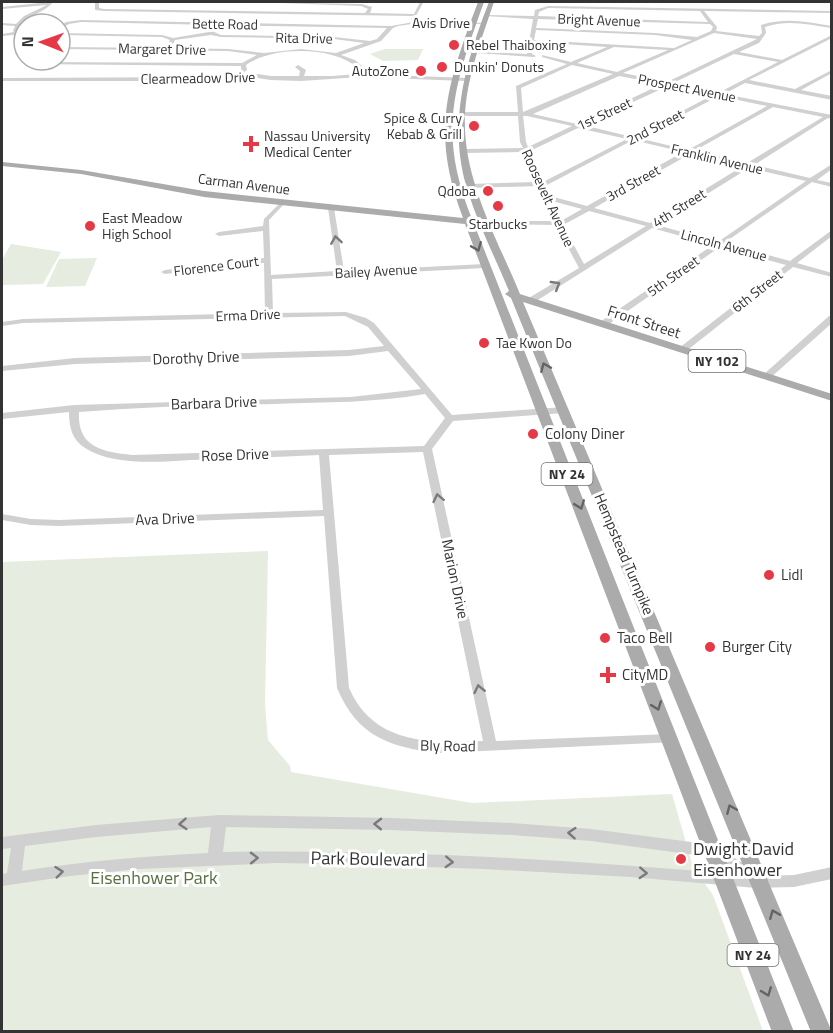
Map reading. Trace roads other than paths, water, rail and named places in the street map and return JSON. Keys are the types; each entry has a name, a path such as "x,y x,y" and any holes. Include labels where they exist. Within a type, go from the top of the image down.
{"main road":[{"name":"Hempstead Turnpike","path":"481,2 454,79 447,113 448,143 455,187 783,1032"},
{"name":"Hempstead Turnpike","path":"491,2 466,79 460,114 463,151 470,186 822,1032"},
{"name":"Carman Avenue","path":"2,164 67,170 204,194 484,223"},
{"name":"Front Street","path":"494,289 831,398"}],"street":[{"path":"2,8 50,2"},
{"path":"36,12 46,8 50,2"},
{"path":"97,2 96,8 100,10 415,15"},
{"path":"253,2 362,5 370,8 367,14"},
{"path":"622,9 623,2"},
{"path":"412,23 421,3"},
{"path":"739,3 746,11"},
{"path":"231,12 235,7"},
{"path":"529,55 538,10 552,7 831,12"},
{"path":"164,23 175,11"},
{"path":"702,11 715,27 714,32"},
{"path":"303,25 309,14"},
{"name":"Bright Avenue","path":"487,16 711,22"},
{"name":"Bette Road","path":"72,22 391,27"},
{"name":"Avis Drive","path":"336,55 371,43 384,36 391,27 412,23 484,23"},
{"name":"1st Street","path":"463,151 526,150 762,38 763,26 770,23 831,27"},
{"path":"212,33 216,24"},
{"path":"534,29 662,34 698,39"},
{"path":"523,115 714,32 762,38"},
{"name":"Rita Drive","path":"72,34 154,36 173,39 212,33 225,36 334,38 371,43"},
{"name":"2nd Street","path":"470,186 540,184 830,38"},
{"path":"168,49 173,39"},
{"path":"532,41 675,50"},
{"name":"Roosevelt Avenue","path":"583,269 558,223 526,150 518,87 615,45"},
{"name":"Margaret Drive","path":"72,48 244,50 264,54"},
{"path":"72,63 243,65 264,54 301,51 336,55 358,64 361,68 360,75"},
{"name":"Prospect Avenue","path":"463,52 589,58"},
{"path":"734,52 782,61"},
{"name":"Prospect Avenue","path":"544,56 619,74 830,116"},
{"path":"243,65 244,72 251,75"},
{"path":"298,67 303,70 301,79"},
{"path":"796,91 831,71"},
{"path":"14,80 21,72"},
{"name":"Clearmeadow Drive","path":"2,80 214,79 251,75 301,79 360,75 466,79"},
{"path":"744,81 831,98"},
{"name":"3rd Street","path":"484,223 558,223 772,105"},
{"name":"Franklin Avenue","path":"460,114 523,115 831,185"},
{"name":"4th Street","path":"530,301 830,116"},
{"name":"5th Street","path":"603,324 831,166"},
{"name":"Lincoln Avenue","path":"546,197 831,275"},
{"path":"269,315 266,220 283,202"},
{"path":"331,208 341,273"},
{"path":"219,234 267,228"},
{"name":"6th Street","path":"682,350 831,232"},
{"name":"Florence Court","path":"165,272 267,260"},
{"name":"Bailey Avenue","path":"268,277 485,266"},
{"name":"Erma Drive","path":"2,324 22,321 330,313 354,316 371,325 450,418"},
{"path":"766,377 831,318"},
{"name":"Dorothy Drive","path":"2,369 75,361 349,353 390,348"},
{"name":"Barbara Drive","path":"2,416 74,408 374,398 426,391"},
{"name":"Rose Drive","path":"74,408 75,428 80,439 94,449 120,457 153,458 427,449"},
{"path":"427,449 450,418 564,410"},
{"name":"Marion Drive","path":"427,449 491,746"},
{"name":"Bly Road","path":"324,453 343,688 352,710 377,732 416,746 438,748 670,739"},
{"name":"Ava Drive","path":"2,517 31,522 59,523 329,513"},
{"path":"2,843 96,831 219,821 512,829 591,835 714,852 761,883"},
{"path":"215,859 219,821"},
{"name":"Park Boulevard","path":"19,840 8,879 136,864 215,859 336,858 427,861 761,883 815,878 831,873"}],"place":[{"name":"Rebel Thaiboxing","path":"454,45"},
{"name":"Dunkin' Donuts","path":"442,67"},
{"name":"AutoZone","path":"421,71"},
{"name":"Spice & Curry Kebab & Grill","path":"474,126"},
{"name":"Nassau University Medical Center","path":"251,144"},
{"name":"Qdoba","path":"488,191"},
{"name":"Starbucks","path":"498,206"},
{"name":"East Meadow High School","path":"90,226"},
{"name":"Tae Kwon Do","path":"484,343"},
{"name":"Colony Diner","path":"533,434"},
{"name":"Lidl","path":"769,575"},
{"name":"Taco Bell","path":"605,638"},
{"name":"Burger City","path":"710,647"},
{"name":"CityMD","path":"608,675"},
{"name":"Dwight David Eisenhower","path":"681,859"}],"park label":[{"name":"Eisenhower Park","path":"154,878"}]}
